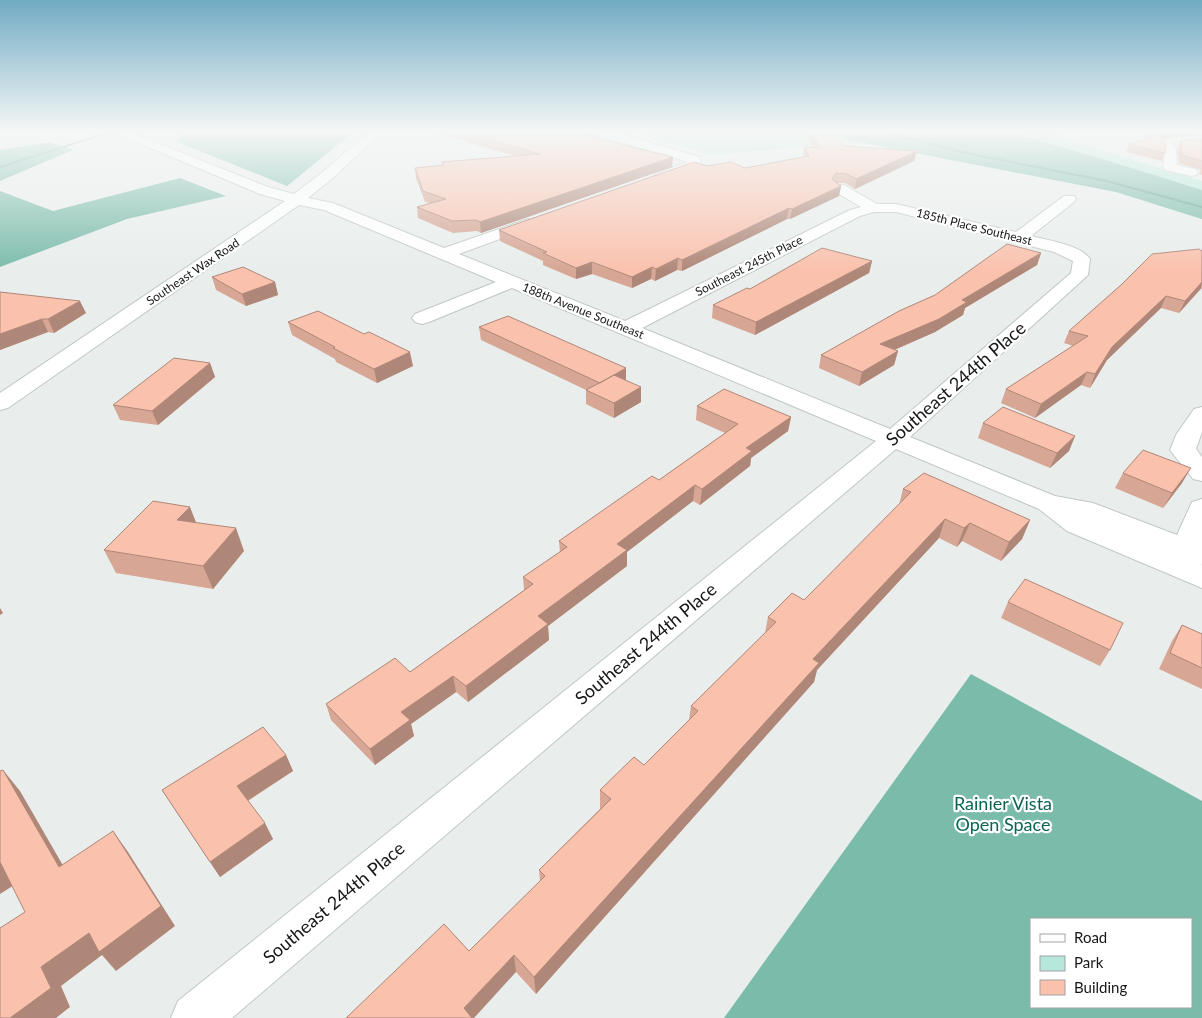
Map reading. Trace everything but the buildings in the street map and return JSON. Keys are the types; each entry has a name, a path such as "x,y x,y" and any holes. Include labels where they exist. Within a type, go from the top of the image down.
{"street":[{"name":"188th Avenue Southeast","path":"231,178 265,191 328,206 1049,503 1083,508 1194,552"},
{"name":"Southeast Wax Road","path":"0,403 297,200 323,178"},
{"path":"647,181 657,178"},
{"name":"185th Place Southeast","path":"839,188 874,208 896,208 1060,248 1082,259"},
{"path":"1019,238 1069,199"},
{"name":"Southeast 245th Place","path":"625,329 855,212 874,208"},
{"path":"443,254 545,218"},
{"name":"Southeast 244th Place","path":"195,1018 893,439 1079,275 1082,259"},
{"path":"422,318 511,282"},
{"path":"1202,414 1188,435 1183,450 1202,473"},
{"name":"188th Avenue Southeast","path":"1049,503 1077,525 1202,577"},
{"path":"1194,552 1202,508"}],"green space":[{"path":"180,178 226,196 127,219 0,267 0,191 53,211"},
{"path":"266,178 297,178 287,186"},
{"path":"1042,178 1191,178 1202,181 1202,219 1116,192"},
{"path":"1042,178 1162,178 1202,190 1202,219 1116,192"},
{"name":"Rainier Vista Open Space","path":"971,674 1202,801 1202,1018 724,1018"}],"waterway":[{"path":"1089,178 1202,207"}]}
